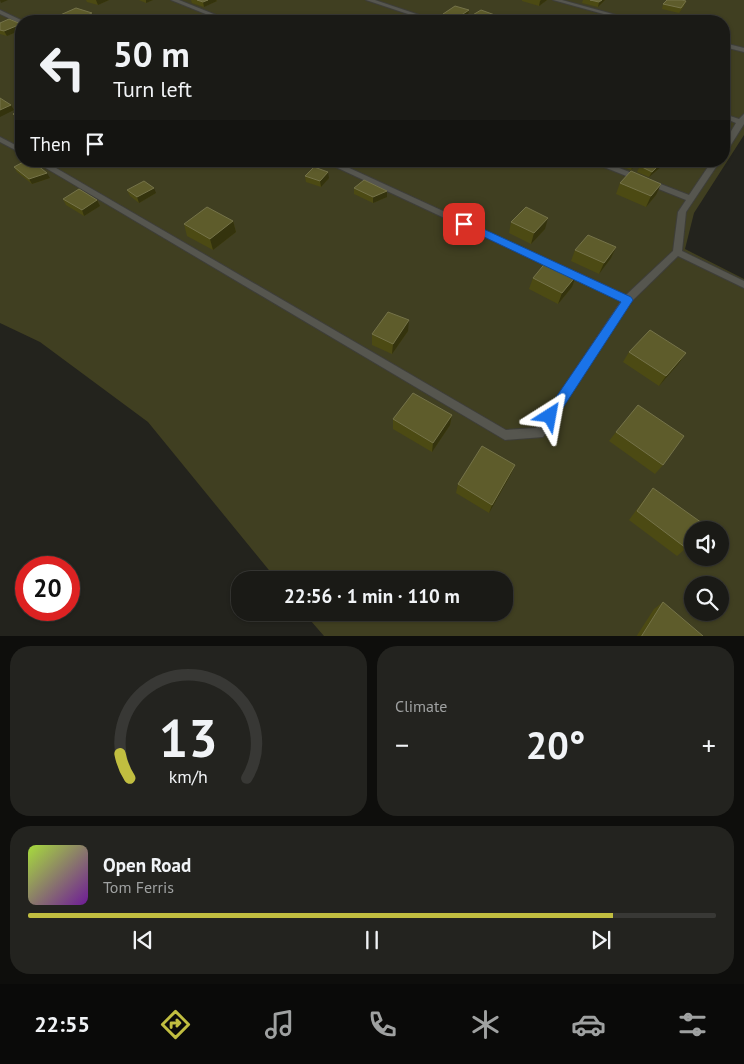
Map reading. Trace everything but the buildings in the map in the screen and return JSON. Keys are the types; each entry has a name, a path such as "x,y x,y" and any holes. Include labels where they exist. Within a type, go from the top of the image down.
{"lane":[{"path":"174,0 213,15"},
{"path":"370,0 416,15"},
{"path":"556,0 612,15"},
{"path":"0,12 15,19"},
{"path":"730,46 744,50"},
{"path":"730,117 743,119 730,140"},
{"path":"0,139 15,148"},
{"path":"48,167 505,435 539,433 628,300 678,252 682,212 712,167"},
{"path":"340,167 628,300"},
{"path":"609,167 692,199"},
{"path":"678,252 744,285"}],"shaded area":[{"path":"0,0 744,0 744,135 730,157 730,15 15,15 15,167 723,167 694,213 685,249 744,279 744,636 324,636 311,621 513,621 513,571 270,571 148,422 40,342 0,323"}],"route":[{"path":"464,224 628,300 550,416"}]}
